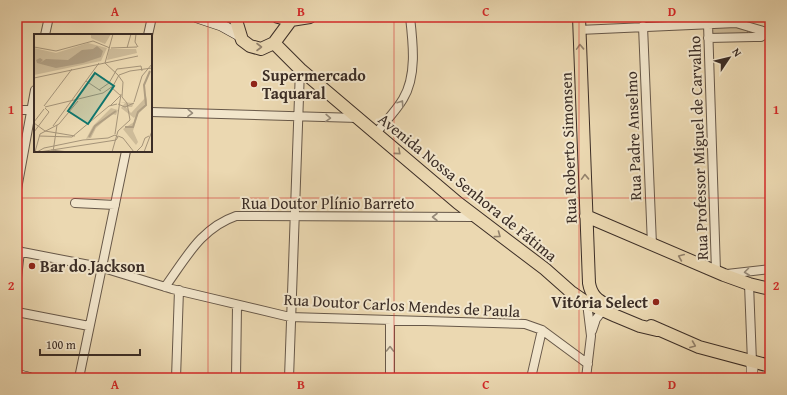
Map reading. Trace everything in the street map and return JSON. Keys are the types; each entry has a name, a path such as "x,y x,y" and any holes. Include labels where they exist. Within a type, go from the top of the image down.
{"main road":[{"path":"198,17 220,25 239,35"},
{"path":"234,17 239,35 247,45 254,48 268,47 274,43 291,20"},
{"path":"278,17 291,20 306,18"},
{"name":"Rua Roberto Simonsen","path":"579,17 589,278"},
{"name":"Avenida Nossa Senhora de Fátima","path":"274,43 300,69 474,217 545,269 571,292 587,303 640,326 657,330 699,347 770,366"},
{"path":"586,216 720,273 749,284 770,289"},
{"path":"545,269 576,286 583,285 589,278"},
{"path":"587,303 589,278"},
{"name":"Avenida Nossa Senhora de Fátima","path":"589,278 592,294 597,300 633,315 657,330"},
{"path":"752,362 752,378"},
{"path":"17,375 29,378"}],"street":[{"path":"45,34 49,17"},
{"path":"148,34 152,17"},
{"path":"376,133 403,99 408,88 413,61 410,17"},
{"path":"579,30 708,24 736,20 769,33"},
{"name":"Rua Professor Miguel de Carvalho","path":"708,24 720,273"},
{"name":"Rua Padre Anselmo","path":"643,26 652,245"},
{"path":"708,38 761,37 769,33"},
{"path":"289,378 297,117 300,69"},
{"path":"17,189 34,100"},
{"path":"17,110 33,110"},
{"path":"152,112 358,118"},
{"path":"79,378 100,267 126,152"},
{"path":"75,204 115,205"},
{"name":"Rua Doutor Plínio Barreto","path":"165,286 204,235 224,220 236,216 474,217"},
{"path":"17,278 18,251"},
{"name":"Rua Doutor Carlos Mendes de Paula","path":"18,251 100,267 237,306 290,317 525,324 542,330 588,364"},
{"path":"720,273 770,269"},
{"path":"749,284 752,362"},
{"path":"176,378 179,290"},
{"path":"587,303 591,336"},
{"path":"236,378 237,306"},
{"path":"586,378 591,336 596,319 603,310"},
{"path":"17,312 89,326"},
{"path":"390,320 390,378"},
{"path":"531,378 542,330"}],"green space":[{"path":"736,25 746,28 748,33 712,35 710,26"}],"place":[{"name":"Supermercado Taquaral","path":"254,84"},
{"name":"Bar do Jackson","path":"32,266"},
{"name":"Vitória Select","path":"656,302"}]}
